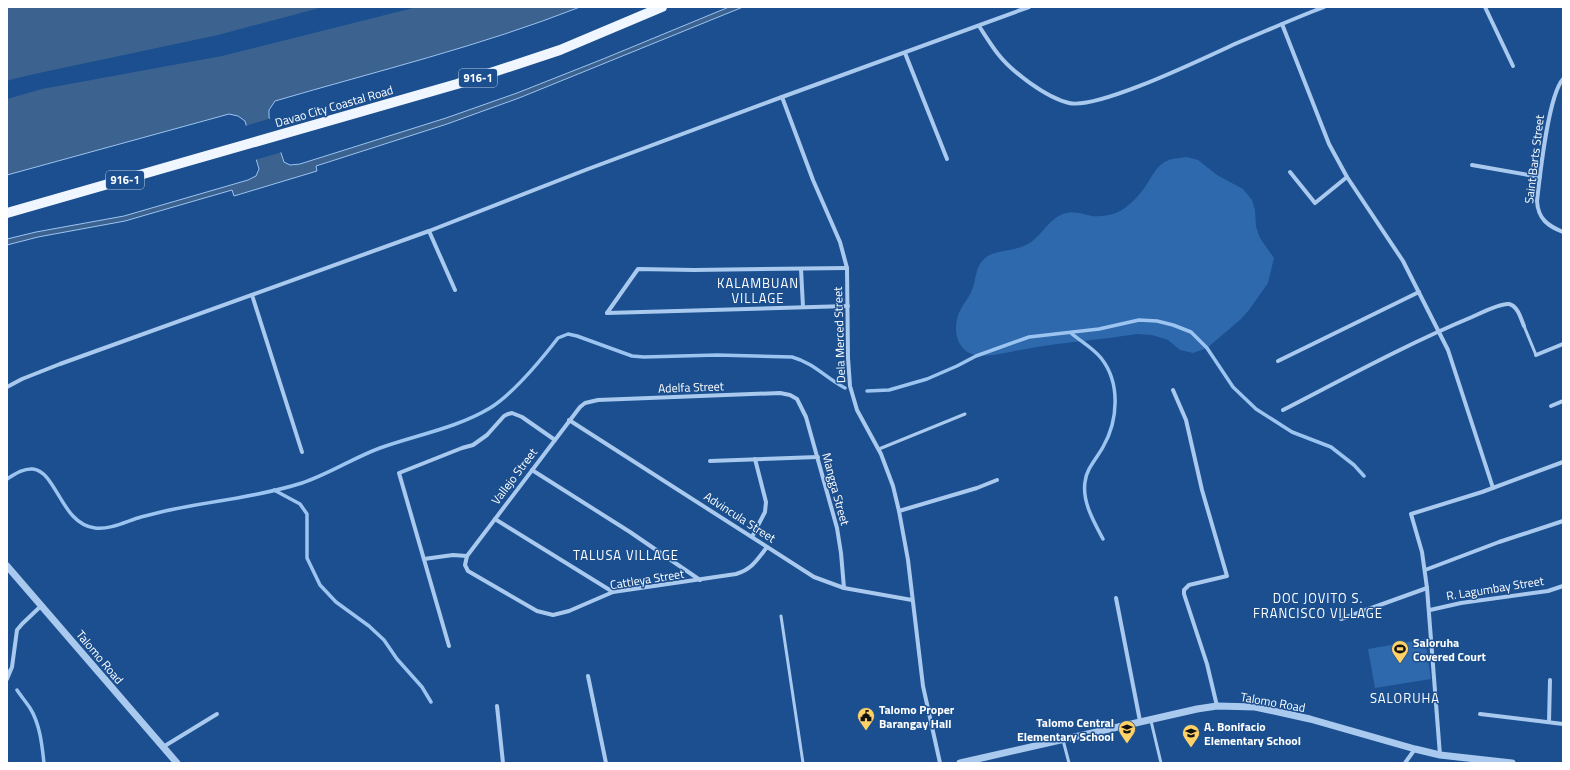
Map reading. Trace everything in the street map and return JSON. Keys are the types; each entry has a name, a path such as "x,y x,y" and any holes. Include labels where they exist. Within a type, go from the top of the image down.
{"main road":[{"name":"Davao City Coastal Road","path":"7,213 244,146 516,66 560,50 662,7"}],"street":[{"path":"7,387 22,379 74,358 429,231 588,169 1029,7"},
{"path":"979,26 999,55 1035,87 1059,100 1071,104 1089,102 1104,98 1146,83 1324,7"},
{"path":"1485,7 1513,66"},
{"path":"1282,24 1328,144 1346,177 1403,261 1448,350 1493,488"},
{"path":"905,52 947,159"},
{"name":"Saint Barts Street","path":"1563,79 1559,84 1551,107 1537,201 1539,214 1542,218 1556,229 1563,232"},
{"name":"Dela Merced Street","path":"782,97 813,180 840,242 847,268 849,371 853,399 862,422 879,450 893,486 905,535 923,686 940,763"},
{"path":"1472,165 1540,176"},
{"path":"1290,172 1315,202 1346,177"},
{"path":"429,231 455,290"},
{"path":"801,268 803,307"},
{"path":"847,268 638,269 607,312 848,306"},
{"path":"1278,361 1419,292"},
{"path":"252,295 302,452"},
{"path":"1283,410 1438,331 1492,308 1507,304 1514,306 1524,326"},
{"path":"1536,355 1563,344"},
{"path":"1173,390 1186,420 1202,490 1227,576 1189,585 1184,590 1207,664 1217,706"},
{"name":"Adelfa Street","path":"585,403 598,400 780,393 790,395 797,399"},
{"name":"Mangga Street","path":"797,399 806,417 837,528 844,588"},
{"path":"1551,406 1563,401"},
{"name":"Vallejo Street","path":"465,564 467,556 580,407 585,403"},
{"path":"449,646 399,473 473,445 487,435 504,416 512,413 522,417 555,440"},
{"name":"Advincula Street","path":"570,420 814,577 844,588 912,600"},
{"path":"710,461 818,457"},
{"path":"752,537 765,512 766,502 755,459"},
{"path":"1440,755 1428,588 1422,552 1411,514 1493,488 1563,462"},
{"path":"532,470 630,532 701,580"},
{"path":"899,511 977,488 997,480"},
{"path":"495,519 614,592"},
{"path":"1425,570 1499,542 1563,521"},
{"name":"Cattleya Street","path":"465,564 468,571 537,611 546,614 560,614 614,592 701,580 746,571 767,547"},
{"path":"424,559 453,555 467,556"},
{"name":"Talomo Road","path":"7,566 176,763"},
{"name":"R. Lagumbay Street","path":"1430,610 1460,603 1548,591 1563,586"},
{"path":"1340,619 1428,588"},
{"path":"1116,598 1140,721"},
{"path":"7,679 12,666 18,630 22,624 41,606"},
{"path":"588,676 606,763"},
{"path":"1549,722 1550,680"},
{"path":"497,706 503,763"},
{"name":"Talomo Road","path":"960,763 1140,721 1217,706 1255,707 1272,710 1440,755 1512,763"},
{"path":"162,747 217,714"},
{"path":"1480,714 1563,724"},
{"path":"1405,763 1415,749"}],"lane":[{"path":"1524,326 1536,355"},
{"path":"879,450 965,414"},
{"path":"781,616 803,763"},
{"path":"1150,719 1161,763"},
{"path":"1063,739 1069,763"}],"shaded area":[{"path":"7,7 580,7 467,46 275,101 269,110 269,117 284,162 290,165 300,164 446,118 517,93 729,7 743,7 519,98 447,124 316,166 317,171 234,196 232,190 125,221 38,237 7,245 7,239 36,232 124,216 248,180 256,176 259,169 245,121 238,116 229,114 7,175"},
{"path":"1187,157 1198,160 1217,175 1243,189 1252,200 1255,210 1256,227 1260,238 1274,258 1268,283 1240,320 1207,348 1193,353 1180,350 1168,340 1152,335 1137,334 986,356 975,355 964,349 960,344 956,333 957,320 960,310 972,290 977,270 984,259 998,252 1015,249 1026,245 1036,238 1053,220 1063,214 1074,212 1098,216 1120,211 1137,197 1161,164 1171,159"},
{"name":"Saloruha Covered Court","path":"1425,639 1431,679 1375,688 1368,649"}],"pier":[{"path":"323,7 417,7 222,56 42,89 7,99 7,81 13,79 218,35"},
{"path":"272,118 282,152 255,160 245,126"}],"waterway":[{"path":"867,391 889,390 927,379 976,356 1029,337 1099,329 1139,320 1157,321 1191,332 1207,348 1233,387 1256,409 1292,432 1331,447 1354,465 1364,476"},
{"path":"1071,333 1101,358 1112,379 1114,390 1115,402 1112,426 1103,447 1087,473 1085,482 1085,497 1087,504 1103,539"},
{"path":"7,479 26,469 33,469 41,472 48,479 74,518 95,528 107,528 165,511 285,488 312,479 380,448 464,421 490,408 518,385 558,338 568,334 632,356 717,355 792,357 807,363 845,388"},
{"path":"274,490 300,504 307,514 307,558 320,585 336,602 369,626 384,640 397,659 422,687 431,702"},
{"path":"17,690 30,708 36,721 40,735 44,763"}],"place":[{"name":"Saloruha Covered Court","path":"1400,664"},
{"name":"Talomo Proper Barangay Hall","path":"866,731"},
{"name":"Talomo Central Elementary School","path":"1127,744"},
{"name":"A. Bonifacio Elementary School","path":"1191,748"}],"district":[{"name":"KALAMBUAN VILLAGE","path":"758,290"},
{"name":"TALUSA VILLAGE","path":"626,555"},
{"name":"DOC JOVITO S. FRANCISCO VILLAGE","path":"1318,606"},
{"name":"SALORUHA","path":"1405,698"}]}
